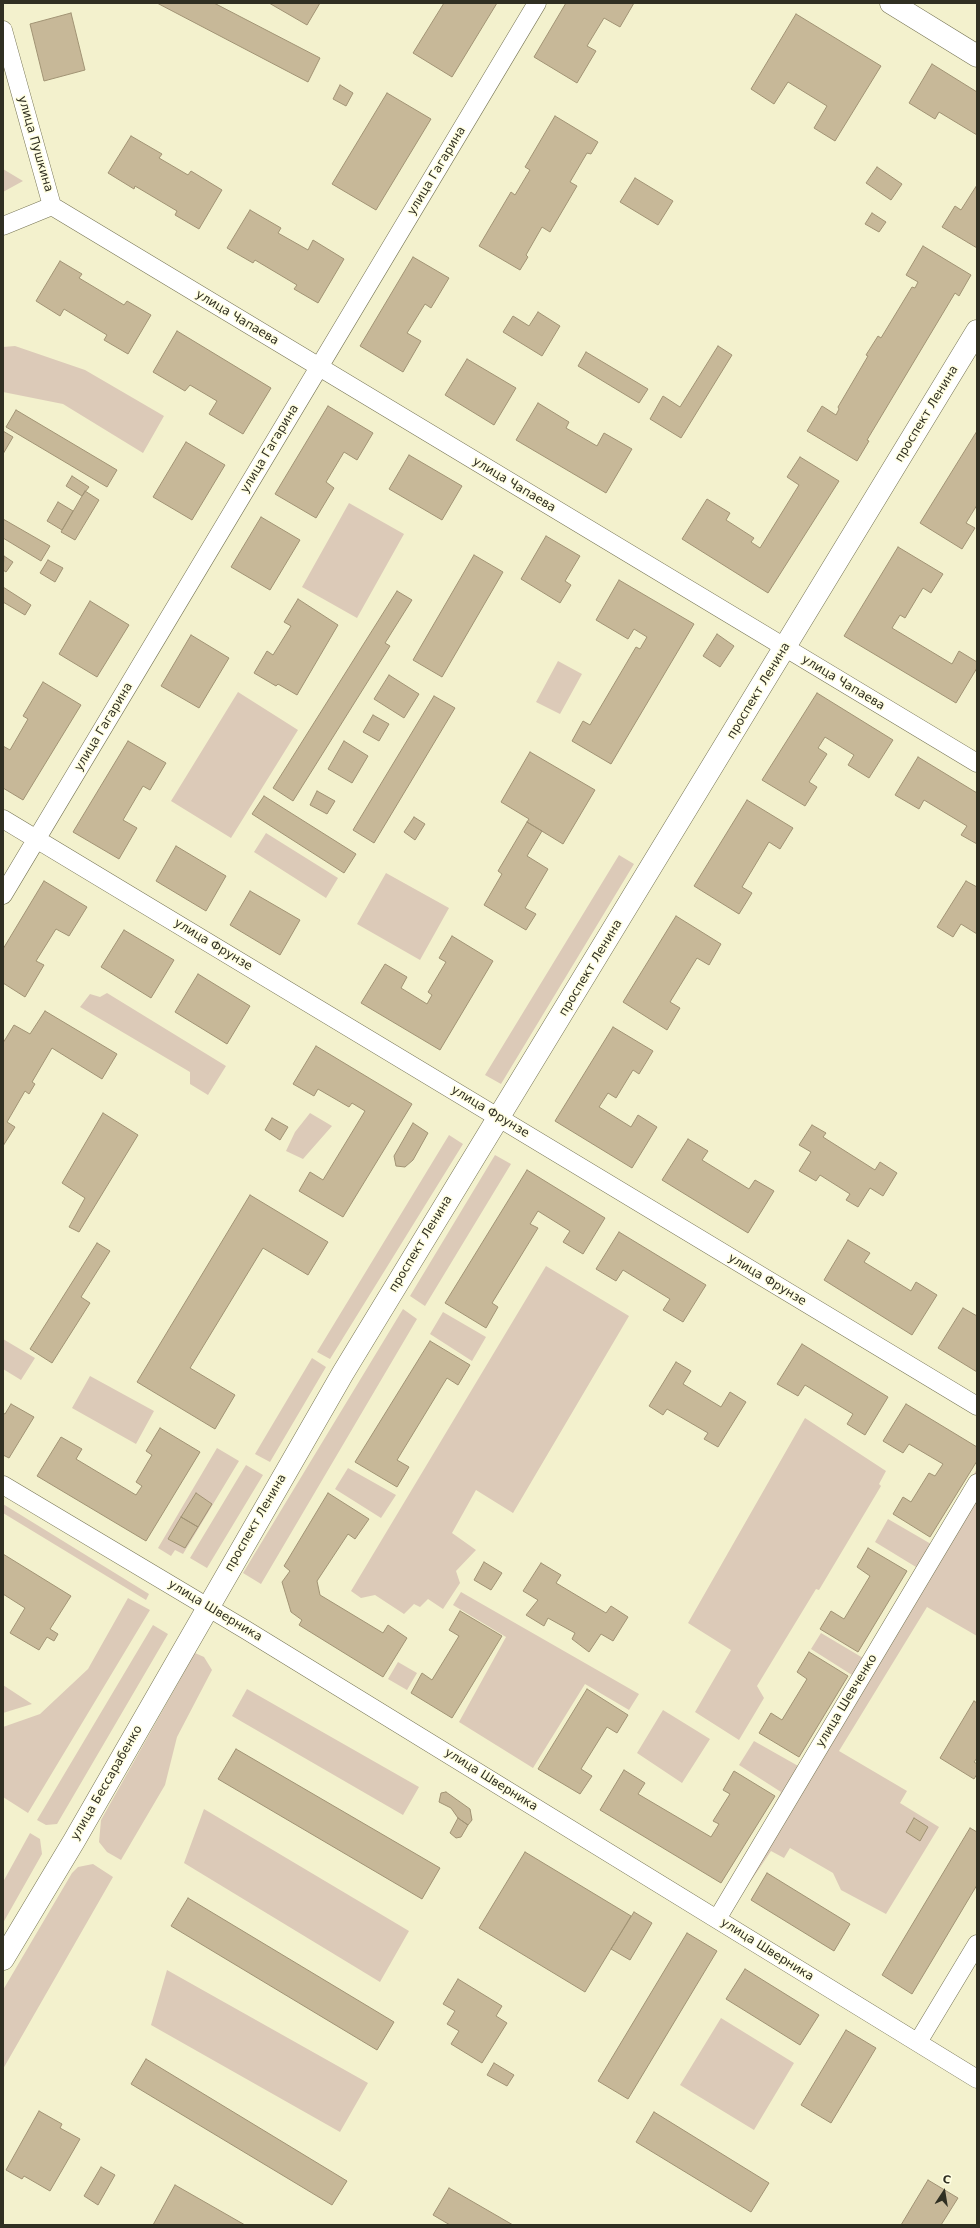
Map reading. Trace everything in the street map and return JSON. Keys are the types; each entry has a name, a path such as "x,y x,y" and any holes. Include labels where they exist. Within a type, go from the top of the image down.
{"street":[{"name":"улица Гагарина","path":"3,894 537,3"},
{"path":"891,3 977,56"},
{"name":"улица Пушкина","path":"3,30 52,206 3,226"},
{"name":"улица Чапаева","path":"52,206 977,763"},
{"name":"проспект Ленина","path":"207,1606 343,1373 977,331"},
{"name":"улица Фрунзе","path":"3,819 977,1406"},
{"name":"улица Шевченко","path":"717,1919 977,1483"},
{"name":"улица Шверника","path":"3,1485 207,1606 977,2079"},
{"name":"улица Бессарабенко","path":"3,1958 74,1841 207,1606"},
{"path":"918,2042 977,1944"}],"shaded area":[{"path":"3,169 23,181 3,192"},
{"path":"15,346 85,370 164,416 143,453 63,404 3,392 3,347"},
{"path":"349,503 404,534 357,618 302,587"},
{"path":"558,661 582,674 560,714 536,702"},
{"path":"238,692 298,730 231,838 171,801"},
{"path":"266,833 338,878 326,898 254,852"},
{"path":"619,855 634,864 501,1084 485,1075"},
{"path":"386,873 449,908 420,960 357,924"},
{"path":"107,993 226,1066 208,1095 190,1084 190,1072 80,1007 90,994 100,997"},
{"path":"310,1113 332,1126 303,1159 286,1151 295,1132"},
{"path":"449,1135 463,1144 330,1359 317,1352"},
{"path":"495,1155 511,1164 425,1306 410,1296"},
{"path":"546,1266 629,1316 513,1513 476,1490 452,1533 476,1550 456,1571 460,1583 443,1609 428,1599 420,1607 414,1604 404,1614 375,1595 361,1598 351,1591"},
{"path":"403,1309 417,1319 261,1584 243,1573"},
{"path":"443,1312 486,1337 472,1361 430,1334"},
{"path":"3,1339 35,1358 21,1380 3,1369"},
{"path":"312,1358 326,1367 270,1462 255,1454"},
{"path":"90,1376 154,1411 136,1444 72,1408"},
{"path":"805,1418 886,1471 879,1484 881,1486 819,1590 816,1589 757,1686 764,1698 739,1740 695,1712 731,1650 688,1623"},
{"path":"217,1448 239,1461 183,1554 175,1550 171,1556 158,1548"},
{"path":"246,1465 263,1475 207,1568 190,1558"},
{"path":"348,1468 396,1495 381,1518 335,1489"},
{"path":"977,1469 977,1636 927,1607 839,1751 907,1791 900,1803 939,1827 886,1914 841,1890 833,1873 790,1848 784,1858 771,1851 742,1894 768,1817 781,1792 739,1765 754,1741 800,1767 852,1675 811,1649 821,1633 863,1658 916,1567 875,1542 888,1519 931,1544"},
{"path":"3,1504 149,1594 146,1600 3,1513"},
{"path":"461,1592 639,1694 629,1710 585,1684 533,1768 459,1722 506,1637 453,1605"},
{"path":"128,1598 150,1610 28,1813 3,1797 3,1727 40,1714 88,1669"},
{"path":"153,1625 168,1634 57,1824 46,1825 37,1820"},
{"path":"195,1653 204,1657 212,1670 177,1737 165,1785 121,1860 107,1852 99,1842 101,1820"},
{"path":"398,1662 417,1673 407,1690 388,1679"},
{"path":"3,1685 32,1704 3,1713"},
{"path":"247,1689 419,1787 403,1815 232,1716"},
{"path":"663,1710 710,1739 682,1783 637,1753"},
{"path":"204,1809 409,1931 380,1982 184,1863"},
{"path":"30,1833 40,1839 42,1854 3,1923 3,1882"},
{"path":"93,1864 113,1877 3,2069 3,1990 72,1873 78,1867"},
{"path":"167,1970 368,2083 340,2132 151,2025"},
{"path":"721,2018 794,2063 754,2130 680,2085"}],"building":[{"path":"157,3 214,3 320,58 308,82"},
{"path":"269,3 320,3 307,25"},
{"path":"444,3 497,3 452,77 413,53"},
{"path":"566,3 634,3 620,27 604,18 587,46 596,51 577,83 534,57"},
{"path":"71,13 85,70 44,81 30,24"},
{"path":"796,14 881,66 835,141 814,128 827,106 788,82 774,104 751,89"},
{"path":"932,64 977,92 977,135 939,112 935,119 909,103"},
{"path":"340,85 353,93 346,106 333,99"},
{"path":"387,93 431,119 376,210 332,184"},
{"path":"555,116 598,142 591,154 587,153 570,182 577,186 550,232 542,227 526,255 528,257 520,270 479,246 511,192 515,195 530,170 525,167"},
{"path":"131,136 162,154 159,158 188,175 191,171 222,190 199,229 175,215 177,211 135,186 134,189 108,173"},
{"path":"877,167 902,184 891,200 866,183"},
{"path":"635,178 673,201 658,225 620,202"},
{"path":"977,185 977,248 942,227 955,206 961,210"},
{"path":"250,210 281,228 278,233 308,250 313,240 344,259 318,303 294,289 297,285 255,260 253,263 227,248"},
{"path":"872,213 886,222 879,232 865,224"},
{"path":"923,246 971,275 959,296 955,293 867,440 869,441 857,461 807,431 822,406 836,415 839,409 838,407 868,356 866,355 878,336 881,338 912,287 915,288 918,282 906,275"},
{"path":"413,257 449,278 431,308 425,304 407,333 421,341 403,372 360,346"},
{"path":"60,261 82,274 79,278 124,305 127,301 151,315 128,354 104,340 107,335 64,309 60,316 36,301"},
{"path":"538,312 560,326 542,356 503,332 513,316 529,326"},
{"path":"177,331 271,388 243,434 209,414 217,401 190,385 185,391 153,372"},
{"path":"718,346 732,355 681,438 650,419 663,396 680,407"},
{"path":"586,352 648,389 639,403 578,366"},
{"path":"467,359 516,388 494,425 445,395"},
{"path":"538,403 569,422 566,428 597,446 604,433 632,449 606,493 516,440"},
{"path":"328,406 373,433 357,460 344,452 326,482 334,488 316,518 275,494"},
{"path":"16,410 117,470 107,487 6,427"},
{"path":"3,431 13,437 3,454"},
{"path":"977,431 977,505 966,523 975,528 962,549 920,523"},
{"path":"186,442 225,465 192,520 153,497"},
{"path":"409,455 462,486 442,520 389,489"},
{"path":"800,457 839,481 768,593 682,539 707,499 730,513 726,520 754,538 751,542 760,548 799,485 787,477"},
{"path":"72,476 89,487 82,496 66,486"},
{"path":"85,491 99,500 75,540 61,532"},
{"path":"58,502 73,511 62,530 47,521"},
{"path":"261,517 300,540 270,590 231,567"},
{"path":"3,519 50,546 41,561 3,538"},
{"path":"546,536 580,556 565,581 571,585 560,603 521,579"},
{"path":"898,547 943,574 931,593 923,588 905,618 900,615 892,628 952,664 959,651 977,662 977,668 956,703 844,636"},
{"path":"474,555 503,572 442,677 413,660"},
{"path":"4,556 13,562 6,572 3,570"},
{"path":"48,560 63,568 55,582 40,573"},
{"path":"619,580 694,624 611,764 572,741 583,721 590,725 636,647 640,649 647,637 634,629 628,639 596,620"},
{"path":"3,587 31,605 25,615 3,602"},
{"path":"397,591 412,600 385,643 390,646 293,801 273,788"},
{"path":"298,599 338,625 297,695 278,684 276,686 254,673 267,651 273,655 291,626 284,622"},
{"path":"90,601 129,625 97,677 59,654"},
{"path":"717,634 734,646 720,667 703,656"},
{"path":"191,635 229,658 199,708 161,686"},
{"path":"389,675 419,694 404,718 374,699"},
{"path":"43,682 81,705 23,800 3,788 3,746 10,750 28,719 23,716"},
{"path":"817,693 893,740 869,778 848,765 854,755 825,737 818,748 827,754 809,782 817,787 805,806 762,780"},
{"path":"434,696 455,708 374,843 353,830"},
{"path":"373,715 389,724 379,741 363,732"},
{"path":"128,741 166,763 150,790 143,786 123,820 137,828 119,859 73,832"},
{"path":"344,741 368,756 352,783 328,769"},
{"path":"530,752 595,790 563,844 527,822 529,819 501,802"},
{"path":"918,757 977,793 977,844 961,835 967,826 924,800 919,809 895,795"},
{"path":"317,791 335,801 327,814 310,805"},
{"path":"264,796 356,854 344,873 252,814"},
{"path":"747,800 793,828 780,849 769,842 742,887 752,893 739,914 694,886"},
{"path":"414,817 425,824 415,840 404,832"},
{"path":"527,822 542,831 527,856 548,869 525,908 536,914 526,930 484,905 502,874 498,871"},
{"path":"176,846 226,876 206,911 156,881"},
{"path":"44,881 87,907 69,936 56,929 36,961 44,965 25,997 3,983 3,949"},
{"path":"966,881 977,887 977,934 961,924 953,937 937,927"},
{"path":"250,891 300,920 280,955 230,925"},
{"path":"676,916 721,944 709,965 697,958 670,1002 680,1008 667,1030 623,1002"},
{"path":"124,930 174,960 151,998 101,967"},
{"path":"452,936 493,961 440,1050 361,1003 385,964 407,977 401,988 427,1004 432,995 428,992 446,962 439,958"},
{"path":"198,974 250,1006 227,1044 175,1012"},
{"path":"45,1011 117,1054 102,1079 52,1048 32,1082 35,1084 29,1094 25,1091 7,1122 15,1127 3,1146 3,1043 14,1025 30,1034"},
{"path":"613,1027 653,1051 639,1074 633,1070 616,1098 608,1093 599,1107 631,1127 638,1115 657,1127 632,1168 555,1121"},
{"path":"316,1046 412,1104 343,1217 299,1191 310,1172 323,1180 365,1111 352,1103 349,1107 318,1089 314,1096 293,1084"},
{"path":"103,1113 138,1135 79,1232 69,1227 85,1198 62,1183"},
{"path":"272,1118 288,1127 280,1140 265,1130"},
{"path":"413,1123 428,1133 413,1160 405,1167 396,1166 394,1156"},
{"path":"812,1125 826,1133 823,1137 875,1170 880,1162 897,1173 883,1196 870,1188 858,1207 846,1200 850,1194 820,1175 816,1181 799,1171 811,1152 799,1145"},
{"path":"688,1139 708,1151 702,1160 749,1189 755,1180 774,1191 748,1233 662,1180"},
{"path":"527,1170 605,1218 583,1254 563,1242 570,1231 538,1211 530,1224 538,1228 492,1303 498,1307 486,1328 445,1303"},
{"path":"250,1195 328,1242 308,1275 263,1248 190,1368 235,1395 215,1429 137,1382"},
{"path":"619,1232 706,1285 683,1322 663,1310 670,1299 623,1270 616,1281 596,1269"},
{"path":"848,1240 870,1253 864,1262 911,1291 916,1282 937,1295 912,1335 824,1280"},
{"path":"97,1243 110,1251 81,1297 90,1303 52,1363 30,1349"},
{"path":"963,1308 977,1316 977,1372 938,1348"},
{"path":"430,1341 470,1365 458,1385 447,1378 397,1460 409,1467 397,1487 355,1462"},
{"path":"802,1344 888,1397 865,1435 847,1424 853,1414 805,1385 798,1396 777,1384"},
{"path":"676,1362 691,1371 683,1384 721,1407 730,1392 746,1402 718,1447 704,1439 708,1433 667,1409 663,1415 649,1406"},
{"path":"11,1404 34,1417 9,1458 3,1455 3,1413 5,1414"},
{"path":"906,1404 977,1447 977,1461 930,1537 893,1514 903,1497 911,1502 929,1473 935,1476 943,1464 909,1444 903,1453 883,1441"},
{"path":"160,1428 200,1452 146,1541 37,1476 61,1437 82,1449 76,1459 136,1495 142,1486 136,1482 152,1455 146,1451"},
{"path":"196,1493 212,1504 198,1527 181,1517"},
{"path":"328,1493 369,1519 355,1539 348,1534 317,1581 320,1595 383,1633 388,1625 407,1638 383,1677 299,1625 302,1620 291,1612 282,1582 290,1571 284,1566"},
{"path":"181,1517 198,1527 185,1548 168,1539"},
{"path":"868,1548 907,1571 858,1652 820,1629 831,1611 844,1619 870,1576 857,1567"},
{"path":"3,1554 71,1596 50,1629 58,1634 54,1641 47,1637 39,1650 10,1633 25,1608 3,1594"},
{"path":"484,1562 502,1573 491,1590 474,1580"},
{"path":"541,1563 561,1575 556,1583 606,1613 611,1606 628,1617 613,1641 601,1634 589,1652 572,1639 575,1633 548,1618 544,1626 526,1615 538,1600 523,1591"},
{"path":"460,1611 502,1636 452,1718 411,1693 422,1673 432,1680 459,1636 449,1630"},
{"path":"809,1652 848,1676 799,1757 759,1733 771,1713 782,1720 807,1679 797,1672"},
{"path":"587,1689 628,1715 617,1733 607,1727 581,1769 592,1776 580,1794 538,1769"},
{"path":"974,1701 977,1703 977,1758 974,1762 977,1764 977,1774 974,1779 940,1758"},
{"path":"236,1749 440,1868 422,1899 218,1779"},
{"path":"624,1770 645,1783 638,1794 711,1837 719,1824 713,1821 730,1794 723,1790 734,1771 775,1796 721,1883 600,1810"},
{"path":"446,1792 470,1809 472,1820 468,1825 458,1818 451,1808 439,1802 441,1793"},
{"path":"458,1818 468,1825 461,1837 456,1838 450,1833"},
{"path":"914,1818 928,1827 920,1841 906,1832"},
{"path":"970,1828 977,1832 977,1885 912,1994 882,1975"},
{"path":"525,1852 631,1916 585,1992 479,1928"},
{"path":"767,1873 850,1924 834,1951 751,1900"},
{"path":"188,1898 394,2022 377,2050 171,1926"},
{"path":"634,1912 652,1923 630,1960 611,1949"},
{"path":"687,1933 717,1951 628,2099 598,2081"},
{"path":"745,1969 819,2015 800,2045 726,1999"},
{"path":"458,1979 502,2006 496,2016 507,2023 482,2063 451,2044 459,2031 447,2024 455,2011 443,2004"},
{"path":"846,2030 876,2048 831,2123 801,2105"},
{"path":"146,2059 347,2181 332,2205 131,2084"},
{"path":"494,2063 514,2075 507,2086 487,2075"},
{"path":"39,2111 62,2124 60,2128 80,2139 50,2191 24,2176 22,2179 6,2170"},
{"path":"654,2112 769,2183 751,2212 636,2142"},
{"path":"101,2167 115,2175 98,2205 84,2196"},
{"path":"928,2180 958,2198 941,2225 901,2225"},
{"path":"175,2185 245,2225 153,2225"},
{"path":"449,2188 513,2225 450,2225 433,2215"}]}
